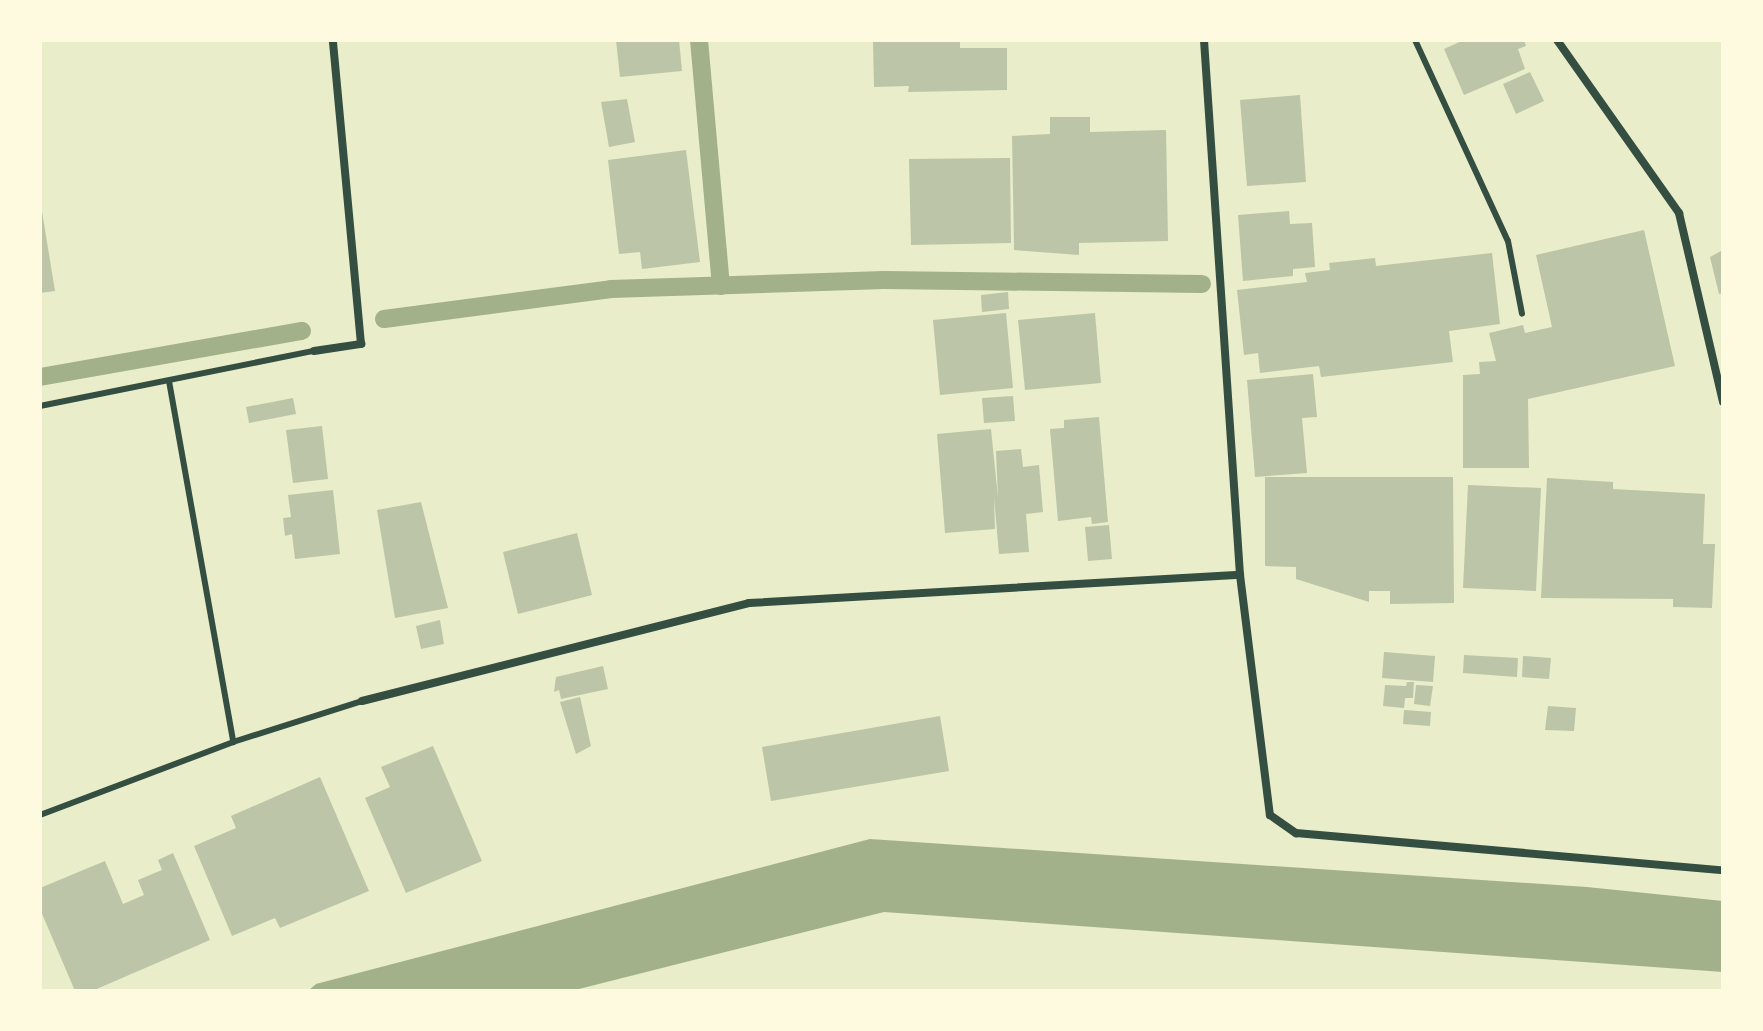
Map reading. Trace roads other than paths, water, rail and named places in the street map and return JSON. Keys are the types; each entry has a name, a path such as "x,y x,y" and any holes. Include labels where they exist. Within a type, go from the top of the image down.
{"street":[{"path":"314,351 361,344 333,40"},
{"path":"1204,40 1240,575 1270,815 1296,833 1723,870"},
{"path":"1557,40 1679,213 1723,402"},
{"path":"362,701 749,603 1240,575"}],"lane":[{"path":"1415,40 1508,241 1522,314"},
{"path":"40,406 314,351"},
{"path":"169,381 233,742"},
{"path":"40,815 233,742 362,701"}],"waterway":[{"path":"699,40 721,286"},
{"path":"384,319 611,289 884,280 1202,284"},
{"path":"40,377 302,331"}]}
